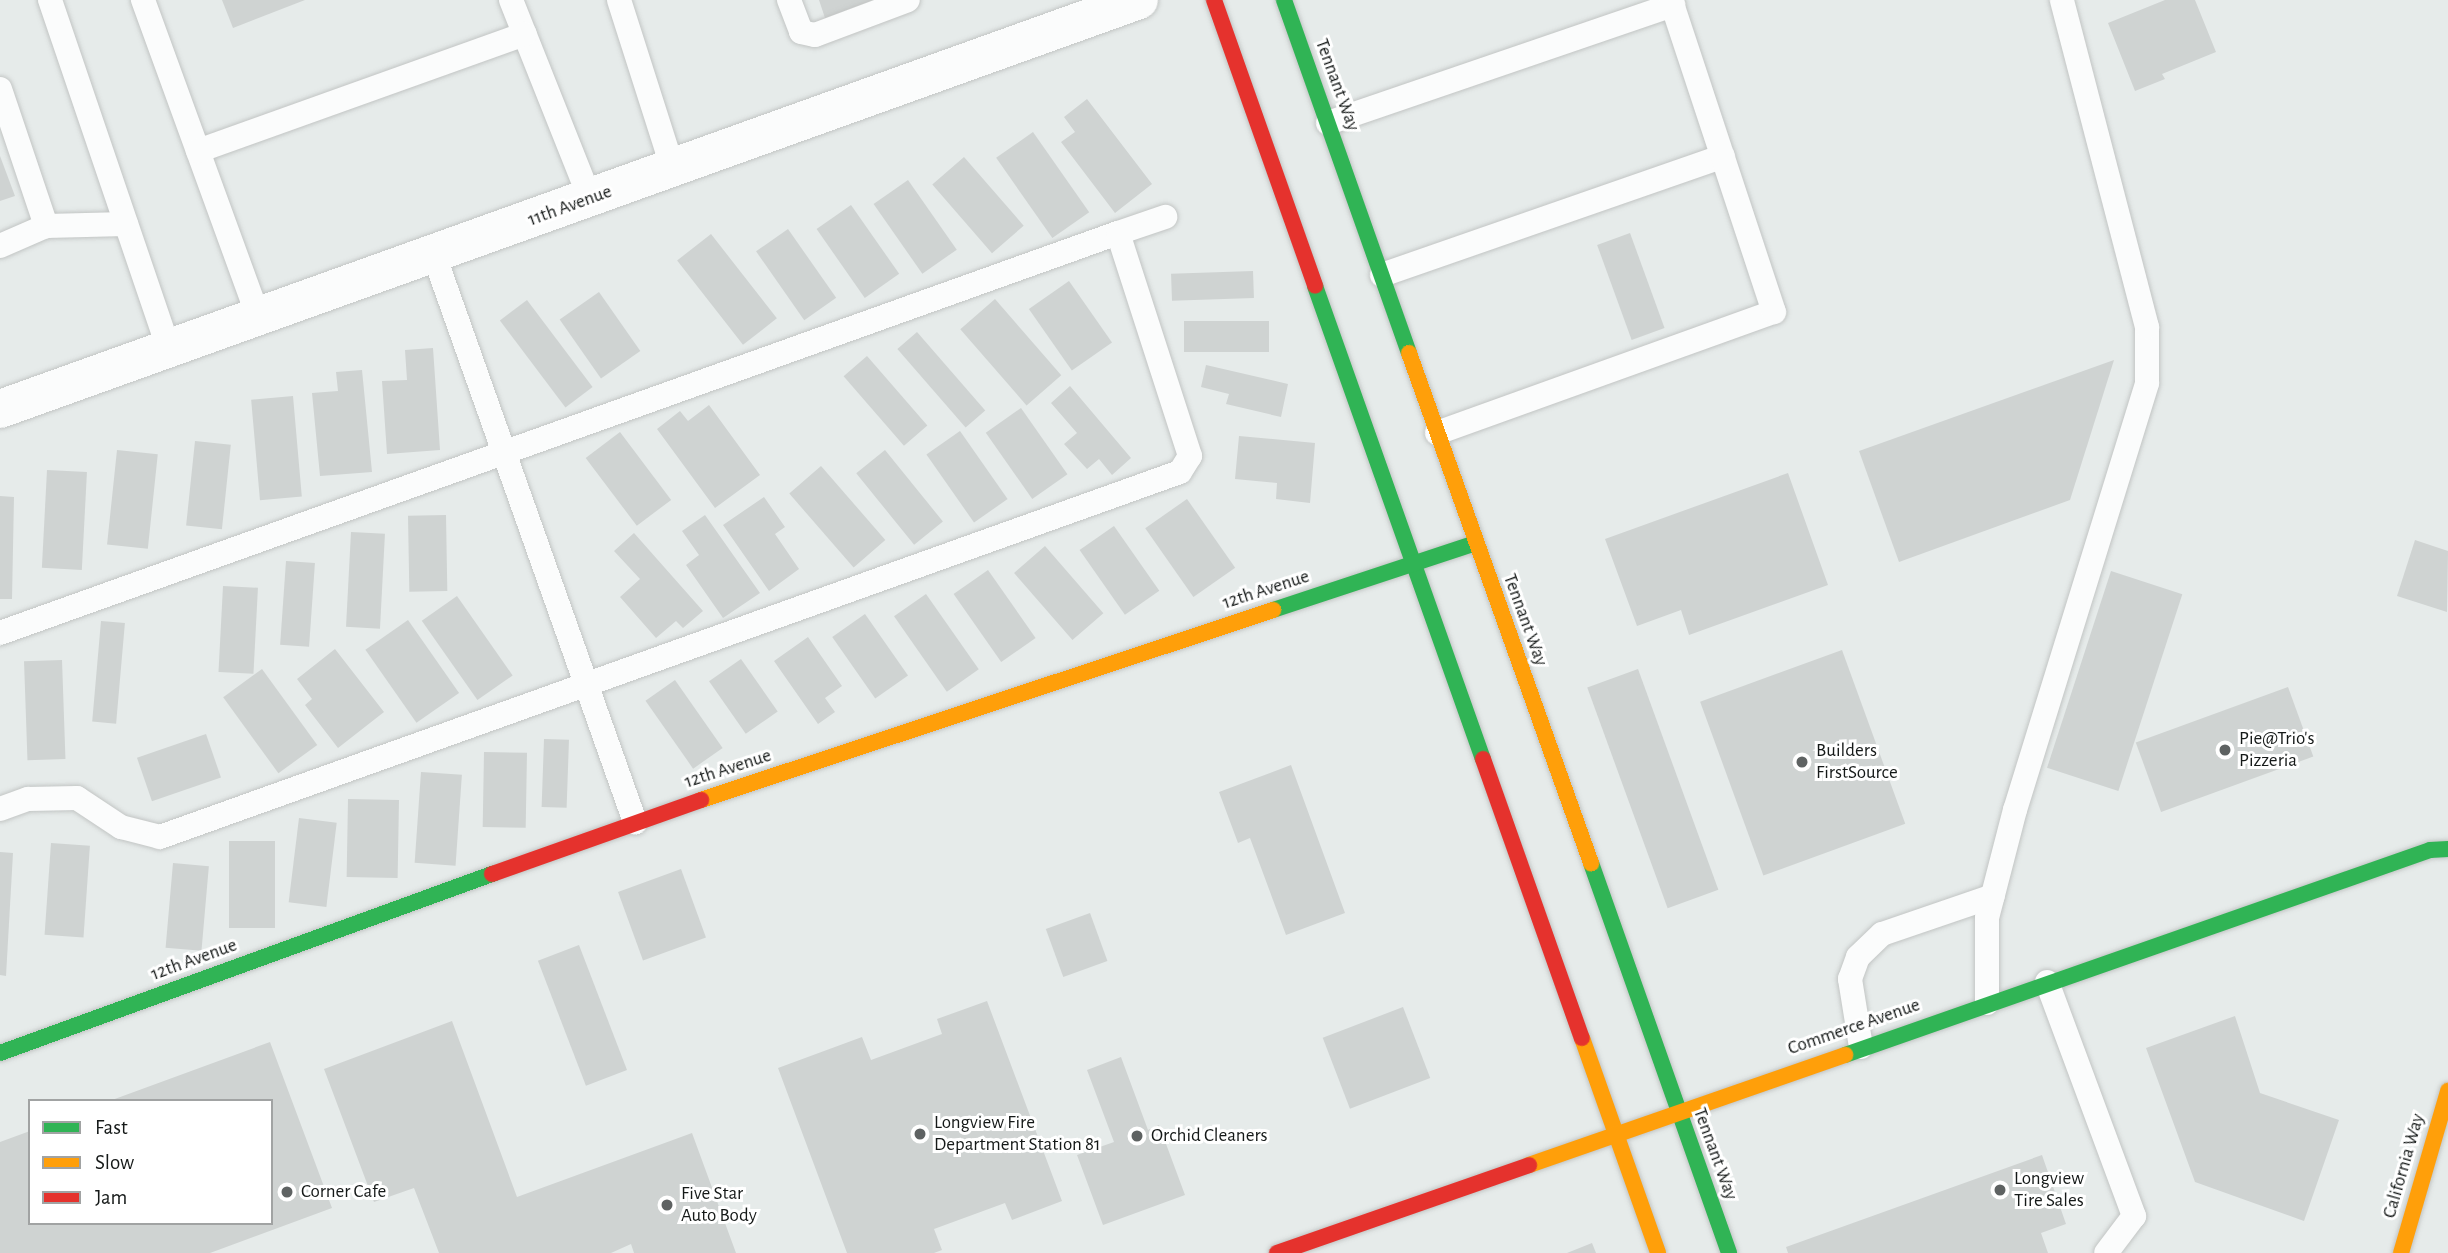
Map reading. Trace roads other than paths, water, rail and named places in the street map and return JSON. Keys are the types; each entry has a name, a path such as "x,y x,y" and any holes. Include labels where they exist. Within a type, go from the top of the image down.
{"main road":[{"path":"1214,0 1658,1253"},
{"name":"Tennant Way","path":"1284,0 1729,1253"},
{"name":"12th Avenue","path":"0,1053 635,822 1476,543"},
{"name":"Commerce Avenue","path":"1277,1253 2047,982 2430,850 2448,849"},
{"name":"California Way","path":"2401,1253 2446,1107"}],"street":[{"name":"11th Avenue","path":"0,409 1139,0"}],"lane":[{"path":"50,0 169,350"},
{"path":"143,0 259,318"},
{"path":"511,0 590,199"},
{"path":"619,0 673,169"},
{"path":"789,0 801,32 815,35 908,0"},
{"path":"1987,1003 1987,918 2015,810 2147,383 2147,327 2063,0"},
{"path":"1328,123 1672,2 1774,312 1437,433"},
{"path":"198,151 525,34"},
{"path":"0,89 46,226"},
{"path":"1382,275 1723,156"},
{"path":"0,633 1165,217"},
{"path":"0,246 46,226 126,224"},
{"path":"0,809 28,799 77,798 121,827 160,837 1180,472 1190,456 1118,233"},
{"path":"434,255 635,822"},
{"path":"1861,1047 1850,979 1858,957 1882,934 1993,896"},
{"path":"2047,982 2134,1216 2106,1253"}],"place":[{"name":"Pie@Trio's Pizzeria","path":"2225,750"},
{"name":"Builders FirstSource","path":"1802,762"},
{"name":"Longview Fire Department Station 81","path":"920,1134"},
{"name":"Orchid Cleaners","path":"1137,1136"},
{"name":"Longview Tire Sales","path":"2000,1190"},
{"name":"Corner Cafe","path":"287,1192"},
{"name":"Five Star Auto Body","path":"667,1205"}]}
